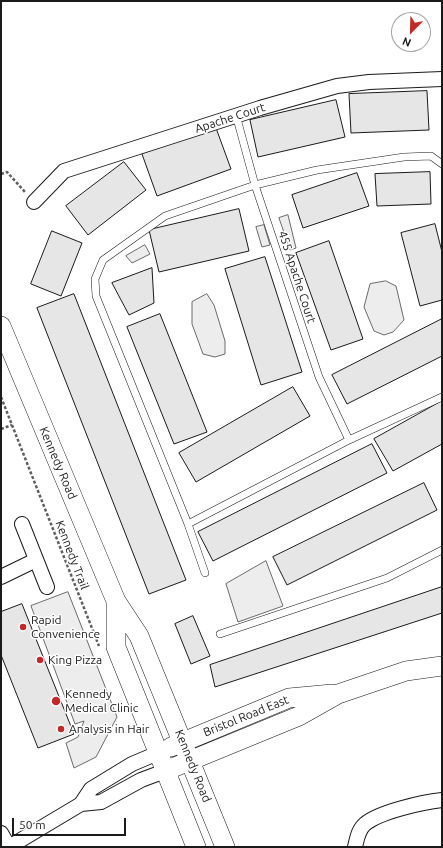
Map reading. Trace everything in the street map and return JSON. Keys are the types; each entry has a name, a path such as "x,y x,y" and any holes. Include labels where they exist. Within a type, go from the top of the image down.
{"main road":[{"name":"Kennedy Road","path":"1,326 116,601 139,636 225,847"},
{"name":"Kennedy Road","path":"116,601 116,647 196,847"},
{"name":"Bristol Road East","path":"165,771 299,716 338,694 406,671 442,666"},
{"name":"Bristol Road East","path":"158,753 289,698 338,694"}],"street":[{"name":"Apache Court","path":"34,202 64,172 236,115 337,86 369,82 442,79"},
{"path":"22,524 47,587"},
{"path":"1,577 36,560"},
{"path":"81,804 91,789 132,764 158,753"},
{"path":"1,833 9,847 81,804 101,802 141,780 165,771"},
{"path":"355,847 357,836 364,825 374,819 426,802 442,800"}],"lane":[{"name":"455 Apache Court","path":"236,115 255,185 318,377 349,440"},
{"path":"205,573 188,524 96,296 95,279 103,260 164,216 255,185 317,170 404,157 431,156 442,164"},
{"path":"188,524 349,440 442,397"},
{"path":"220,634 387,578 442,550"}],"path":[{"path":"1,174 7,172 34,202"},
{"name":"Kennedy Trail","path":"1,397 101,651"},
{"path":"1,429 12,425"}],"shaded area":[{"path":"288,215 296,248 290,250 279,218"},
{"path":"264,225 270,245 262,247 256,227"},
{"path":"145,245 150,254 132,263 126,256"},
{"path":"386,281 396,286 404,320 393,332 384,335 374,331 364,307 370,284"},
{"path":"207,294 214,305 225,341 225,354 215,357 203,354 192,324 192,302"},
{"path":"266,561 283,606 238,622 226,584"},
{"path":"68,592 117,717 96,757 74,768 66,743 78,737 84,721 75,724 31,606"}],"building":[{"path":"427,91 429,130 351,133 349,94"},
{"path":"336,100 345,137 258,157 250,120"},
{"path":"216,128 231,169 157,196 142,154"},
{"path":"124,162 146,190 88,235 66,206"},
{"path":"430,172 431,204 377,206 375,174"},
{"path":"357,173 369,206 303,228 292,195"},
{"path":"239,209 249,251 159,272 149,230"},
{"path":"435,224 442,252 442,300 420,306 401,233"},
{"path":"52,231 82,243 61,296 31,284"},
{"path":"329,241 363,339 331,350 296,253"},
{"path":"265,257 302,372 261,385 225,269"},
{"path":"152,268 154,303 129,315 112,283"},
{"path":"74,294 186,580 149,594 37,308"},
{"path":"160,314 207,432 174,444 127,327"},
{"path":"442,319 442,356 347,404 332,375"},
{"path":"293,387 310,416 196,482 179,453"},
{"path":"442,401 442,444 393,471 374,439"},
{"path":"372,444 387,473 213,561 198,532"},
{"path":"424,483 437,510 287,585 273,557"},
{"path":"442,587 442,613 215,687 210,665"},
{"path":"22,604 74,734 38,748 1,655 1,612"},
{"path":"193,616 210,656 191,664 175,624"}],"place":[{"name":"Rapid Convenience","path":"23,627"},
{"name":"King Pizza","path":"40,660"},
{"name":"Kennedy Medical Clinic","path":"56,701"},
{"name":"Analysis in Hair","path":"61,729"}]}
